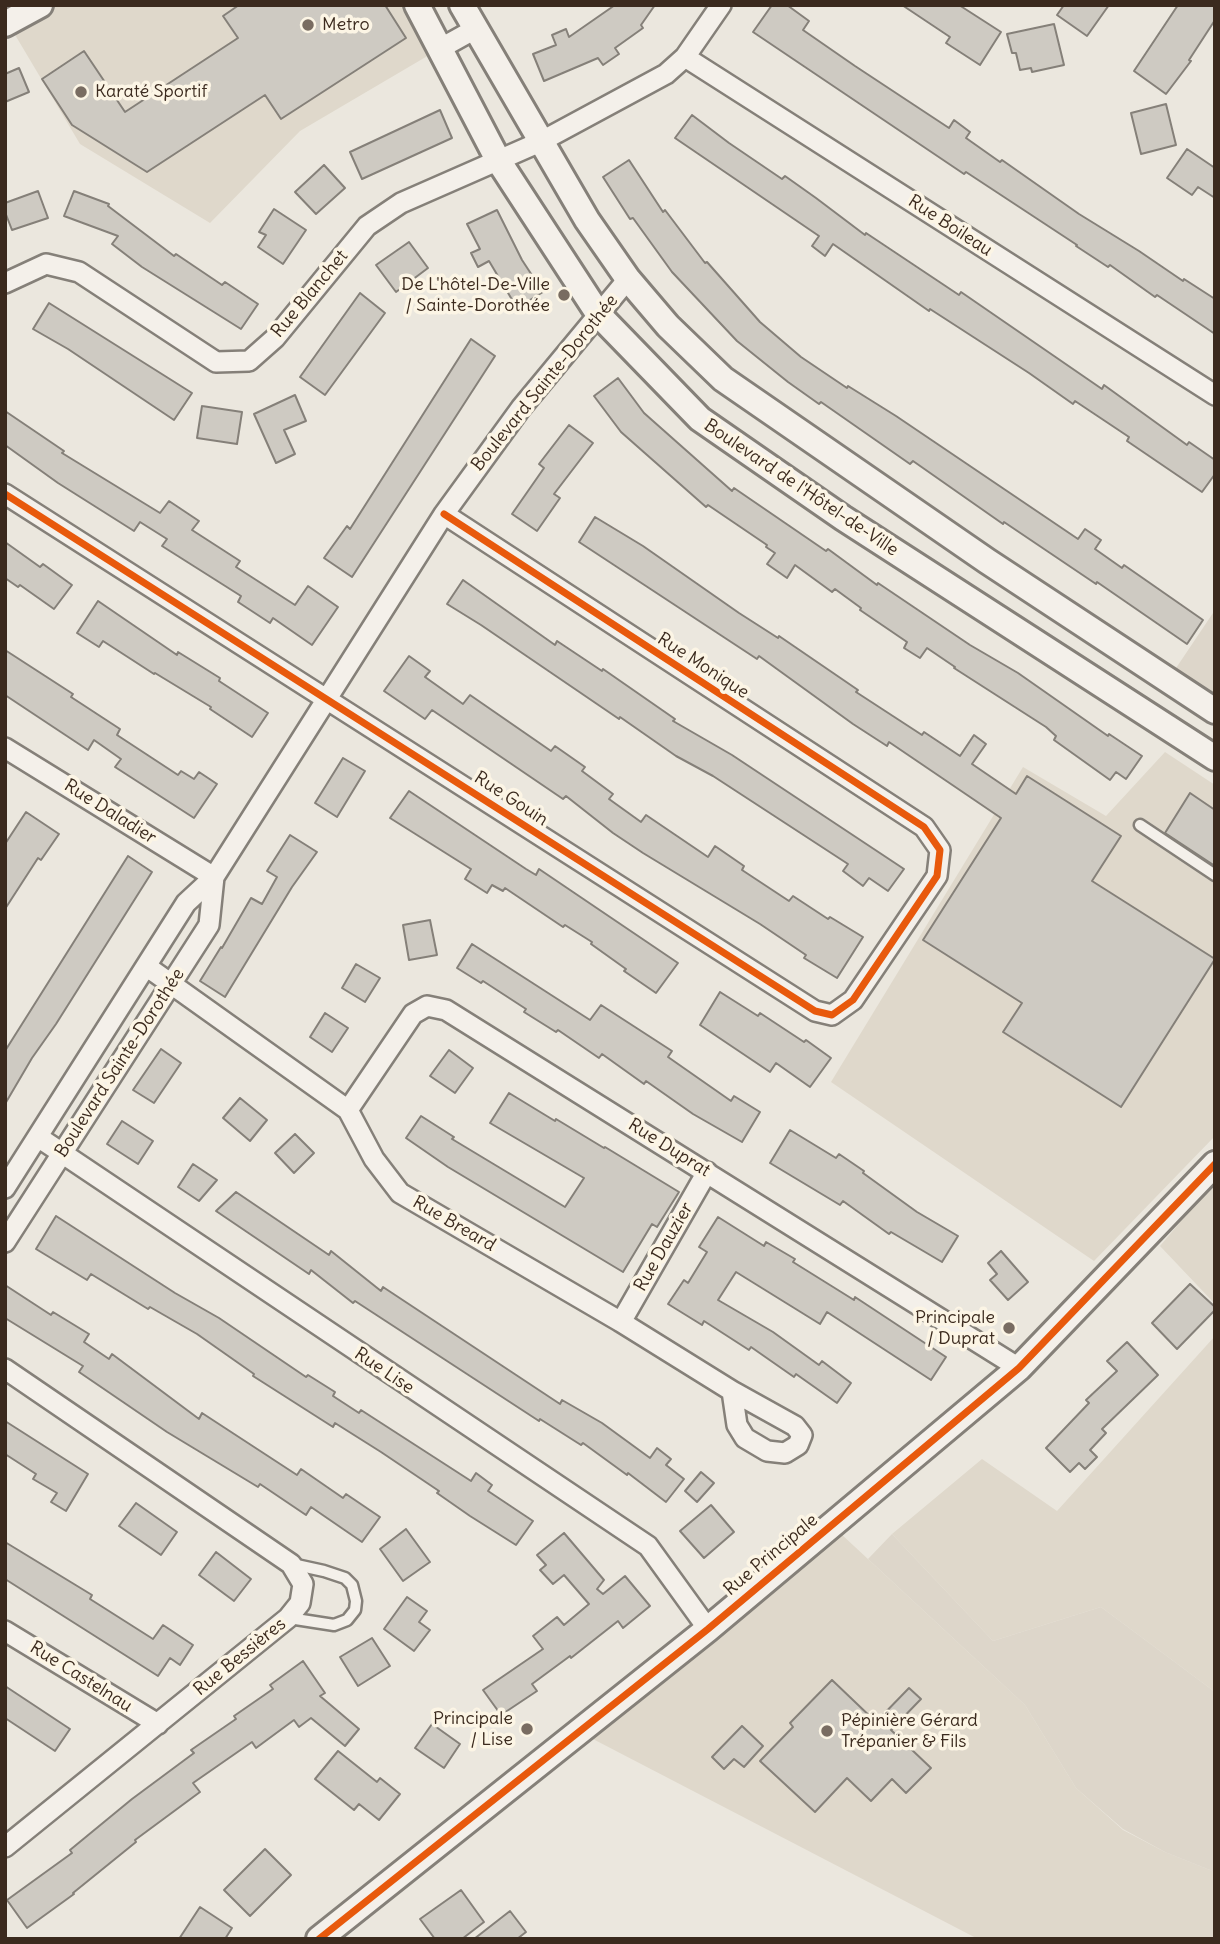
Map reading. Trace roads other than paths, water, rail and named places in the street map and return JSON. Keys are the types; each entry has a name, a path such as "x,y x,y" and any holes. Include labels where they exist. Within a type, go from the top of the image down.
{"street":[{"path":"5,24 40,5"},
{"name":"Boulevard de l'Hôtel-de-Ville","path":"417,5 498,160 599,315 700,419 854,525 1215,758"},
{"path":"462,5 587,220 628,279 668,327 723,379 987,561 1215,711"},
{"name":"Rue Blanchet","path":"5,283 46,264 79,272 216,362 248,361 275,338 366,226 401,202 540,142 666,74 685,57 720,5"},
{"path":"441,48 477,29"},
{"name":"Rue Boileau","path":"685,57 1215,396"},
{"name":"Boulevard Sainte-Dorothée","path":"5,1188 186,903 214,877 444,514 521,408 628,279"},
{"name":"Rue Gouin","path":"5,494 815,1011 832,1015 853,1000 937,876 940,850"},
{"name":"Rue Monique","path":"444,514 924,828 940,850"},
{"name":"Rue Daladier","path":"6,749 214,877"},
{"name":"Boulevard Sainte-Dorothée","path":"5,1242 209,925 214,877"},
{"name":"Rue Breard","path":"146,966 348,1110 374,1159 400,1193 621,1322 732,1391"},
{"name":"Rue Duprat","path":"348,1110 412,1013 427,1006 446,1010 1019,1368"},
{"name":"Rue Lise","path":"38,1137 648,1546 708,1629"},
{"name":"Rue Principale","path":"319,1939 708,1629 1019,1368 1215,1164"},
{"name":"Rue Dauzier","path":"621,1322 707,1172"},
{"path":"5,1369 291,1564"},
{"name":"Rue Bessières","path":"5,1847 288,1618 300,1603 303,1584 291,1564"},
{"name":"Rue Castelnau","path":"5,1631 158,1724"}],"lane":[{"path":"1140,825 1215,875"},
{"path":"288,1618 334,1625 347,1620 355,1610 356,1601 352,1585 345,1578 291,1564"}],"place":[{"name":"Metro","path":"308,25"},
{"name":"Karaté Sportif","path":"81,92"},
{"name":"De L'hôtel-De-Ville / Sainte-Dorothée","path":"564,295"},
{"name":"Principale / Duprat","path":"1009,1328"},
{"name":"Principale / Lise","path":"527,1729"},
{"name":"Pépinière Gérard Trépanier & Fils","path":"827,1731"}]}
